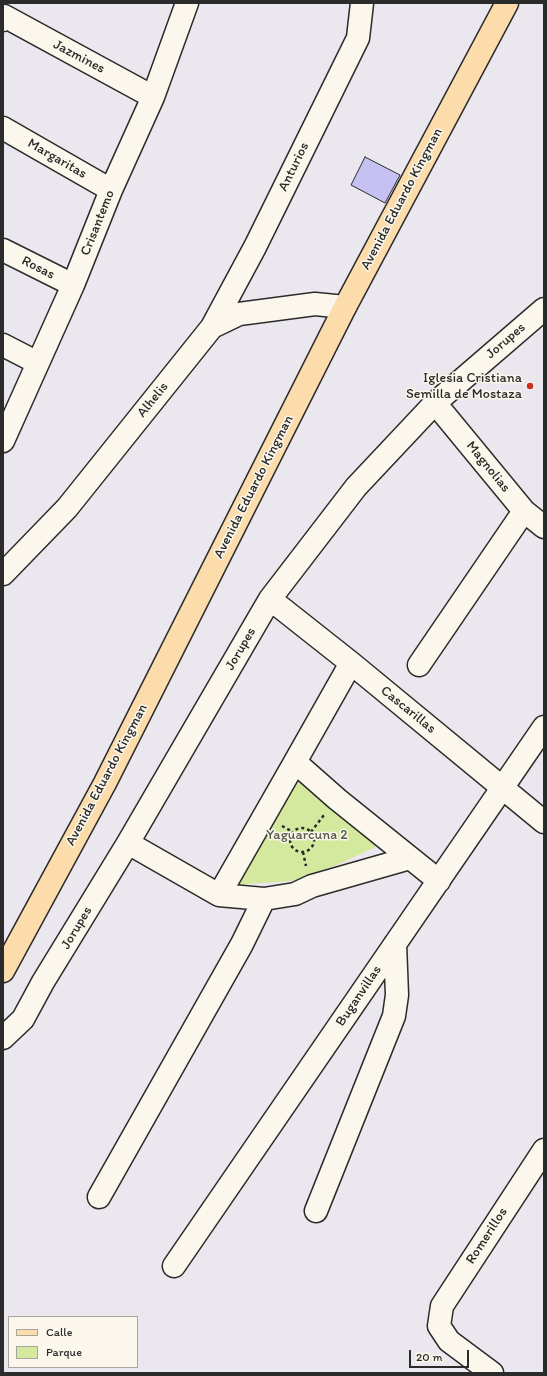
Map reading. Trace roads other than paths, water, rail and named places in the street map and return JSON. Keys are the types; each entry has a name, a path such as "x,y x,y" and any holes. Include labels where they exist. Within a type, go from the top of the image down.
{"main road":[{"name":"Avenida Eduardo Kingman","path":"3,971 105,783 345,307 507,3"}],"street":[{"name":"Crisantemo","path":"3,440 73,285 111,190 153,97 187,3"},
{"name":"Anturios","path":"212,327 255,247 358,38 362,3"},
{"name":"Jazmines","path":"4,18 153,97"},
{"name":"Margaritas","path":"3,128 111,190"},
{"name":"Rosas","path":"3,250 73,285"},
{"name":"Alhelis","path":"3,574 67,508 212,327 239,314 315,304 345,307"},
{"name":"Jorupes","path":"3,1038 23,1019 128,843 270,599 356,487 435,403 544,309"},
{"path":"3,345 38,363"},
{"name":"Magnolias","path":"435,403 524,511 544,527"},
{"path":"419,665 524,511"},
{"name":"Cascarillas","path":"270,599 351,663 544,822"},
{"path":"219,895 351,663"},
{"name":"Buganvillas","path":"174,1266 544,727"},
{"path":"295,762 337,799 439,881"},
{"path":"128,843 219,895 264,899 295,894 312,886 410,858"},
{"path":"99,1197 242,944 264,899"},
{"path":"316,1211 394,1016 397,995 395,944"},
{"name":"Romerillos","path":"492,1373 449,1341 439,1326 442,1306 544,1150"}],"place":[{"name":"Iglesia Cristiana Semilla de Mostaza","path":"530,386"}],"park label":[{"name":"Yaguarcuna 2","path":"307,835"}]}
